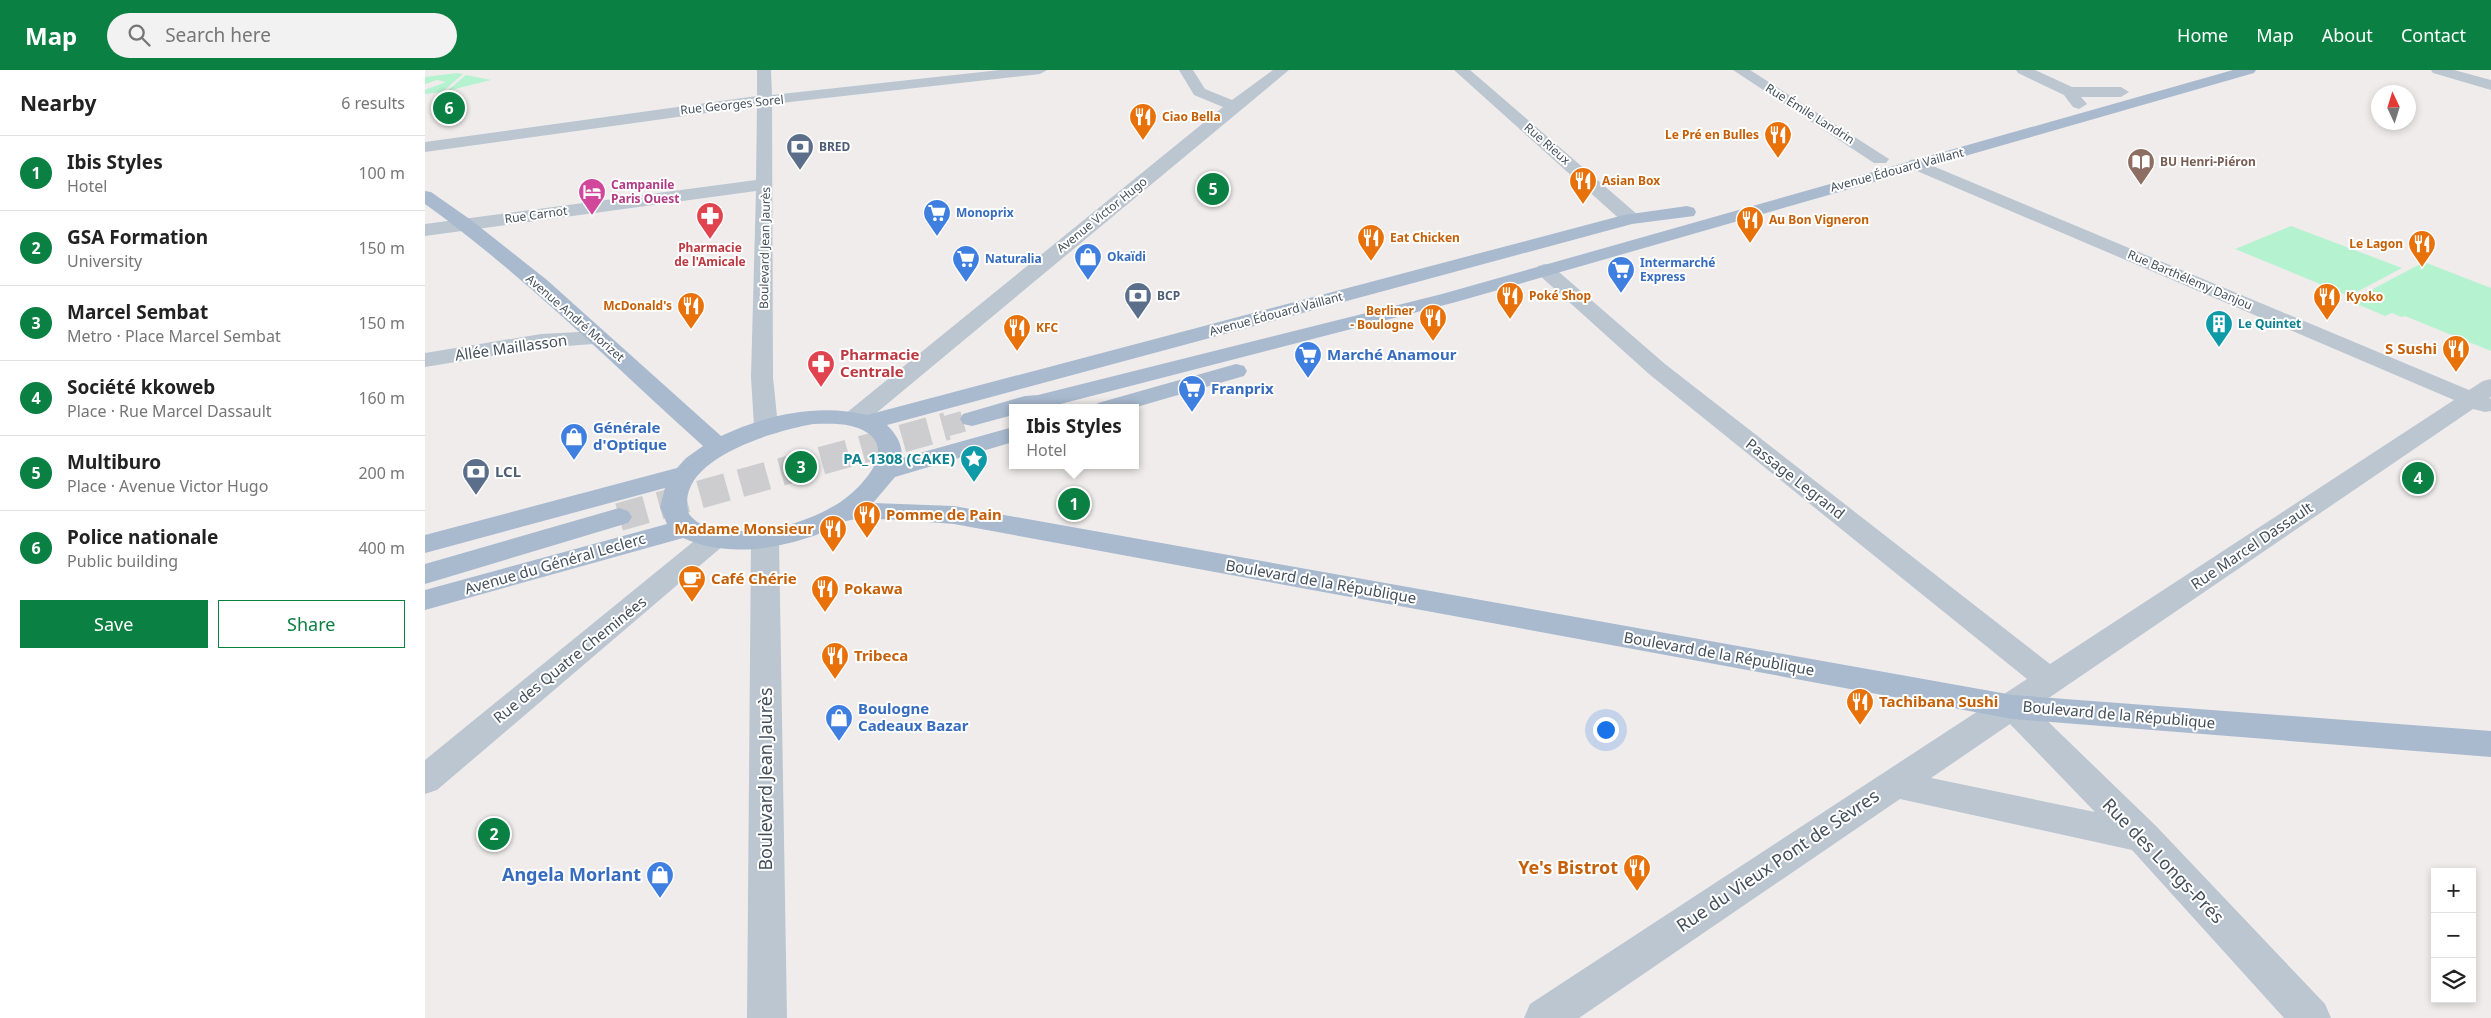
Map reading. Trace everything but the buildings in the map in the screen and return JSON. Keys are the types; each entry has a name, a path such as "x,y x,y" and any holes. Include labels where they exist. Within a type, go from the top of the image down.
{"main road":[{"name":"Avenue Édouard Vaillant","path":"1030,404 1449,298 2249,70"},
{"path":"2121,92 2169,77"},
{"name":"Avenue Édouard Vaillant","path":"1806,179 1880,159 2074,98"},
{"name":"Avenue André Morizet","path":"425,196 468,224 719,447"},
{"name":"Avenue Édouard Vaillant","path":"686,474 719,447 766,426 813,417 860,421 1631,219 1696,209 1024,404"},
{"name":"Avenue Édouard Vaillant","path":"1120,404 1458,308 1545,270"},
{"name":"Avenue Édouard Vaillant","path":"1009,408 972,419 1009,409"},
{"path":"860,421 881,431 889,442 891,456 882,478"},
{"path":"686,474 677,489 673,504 676,517 686,528 714,539 743,541 765,539 821,523 845,511 882,478 1009,435"},
{"path":"425,544 686,474"},
{"name":"Boulevard de la République","path":"882,478 953,515"},
{"name":"Boulevard de la République","path":"845,511 953,515 2013,707 2491,744"},
{"name":"Avenue du Général Leclerc","path":"425,567 619,517 425,574"},
{"name":"Avenue du Général Leclerc","path":"425,600 686,528"}],"street":[{"name":"Boulevard Jean Jaurès","path":"764,70 763,377 766,426"},
{"name":"Rue Georges Sorel","path":"425,147 765,100 1040,70"},
{"path":"1186,70 1199,92 1234,106"},
{"name":"Avenue Victor Hugo","path":"860,421 1234,106 1282,70"},
{"name":"Rue Rieux","path":"1461,70 1631,219"},
{"name":"Rue Émile Landrin","path":"1740,70 1880,159"},
{"path":"2023,70 2074,98 2121,92"},
{"path":"2438,70 2491,86"},
{"name":"Rue Barthélemy Danjou","path":"1916,164 2485,398"},
{"name":"Rue Carnot","path":"425,230 765,184"},
{"name":"Passage Legrand","path":"1545,270 1657,369 2051,681"},
{"name":"Allée Maillasson","path":"425,360 541,341 598,338"},
{"name":"Rue Marcel Dassault","path":"2013,707 2485,398"},
{"name":"Rue des Quatre Cheminées","path":"425,780 714,539"},
{"name":"Boulevard Jean Jaurès","path":"765,539 767,1018"},
{"name":"Rue du Vieux Pont de Sèvres","path":"1544,1018 1893,784 2013,707"},
{"name":"Rue des Longs-Prés","path":"2013,707 2143,837 2311,1018"},
{"path":"1893,784 2143,837"}],"green space":[{"path":"463,74 442,92 425,94 425,90 446,82 437,80 425,84 425,77"},
{"path":"466,75 491,80 447,91"},
{"path":"2291,226 2402,268 2349,296 2235,249"},
{"path":"2424,262 2491,288 2491,351 2405,316 2401,317 2392,313 2385,316 2350,301"}],"tunnel":[{"path":"943,427 972,419"},
{"path":"619,517 947,426"}],"place":[{"name":"Police nationale","path":"449,108"},
{"name":"Ciao Bella","path":"1143,141"},
{"name":"Le Pré en Bulles","path":"1778,159"},
{"name":"BRED","path":"800,171"},
{"name":"BU Henri-Piéron","path":"2141,186"},
{"name":"Multiburo","path":"1213,189"},
{"name":"Asian Box","path":"1583,205"},
{"name":"Campanile Paris Ouest","path":"592,216"},
{"name":"Monoprix","path":"937,237"},
{"name":"Pharmacie de l'Amicale","path":"710,240"},
{"name":"Au Bon Vigneron","path":"1750,244"},
{"name":"Eat Chicken","path":"1371,262"},
{"name":"Le Lagon","path":"2422,268"},
{"name":"Okaïdi","path":"1088,281"},
{"name":"Naturalia","path":"966,283"},
{"name":"Intermarché Express","path":"1621,294"},
{"name":"BCP","path":"1138,320"},
{"name":"Poké Shop","path":"1510,320"},
{"name":"Kyoko","path":"2327,321"},
{"name":"McDonald's","path":"691,330"},
{"name":"Berliner - Boulogne","path":"1433,342"},
{"name":"Le Quintet","path":"2219,348"},
{"name":"KFC","path":"1017,352"},
{"name":"S Sushi","path":"2456,373"},
{"name":"Marché Anamour","path":"1308,379"},
{"name":"Pharmacie Centrale","path":"821,388"},
{"name":"Franprix","path":"1192,413"},
{"name":"Générale d'Optique","path":"574,461"},
{"name":"Marcel Sembat","path":"801,467"},
{"name":"Société kkoweb","path":"2418,478"},
{"name":"PA_1308 (CAKE)","path":"974,483"},
{"name":"LCL","path":"476,496"},
{"name":"Ibis Styles","path":"1074,504"},
{"name":"Pomme de Pain","path":"867,539"},
{"name":"Madame Monsieur","path":"833,553"},
{"name":"Café Chérie","path":"692,603"},
{"name":"Pokawa","path":"825,613"},
{"name":"Tribeca","path":"835,680"},
{"name":"Tachibana Sushi","path":"1860,726"},
{"name":"Boulogne Cadeaux Bazar","path":"839,742"},
{"name":"GSA Formation","path":"494,834"},
{"name":"Ye's Bistrot","path":"1637,892"},
{"name":"Angela Morlant","path":"660,899"}]}
